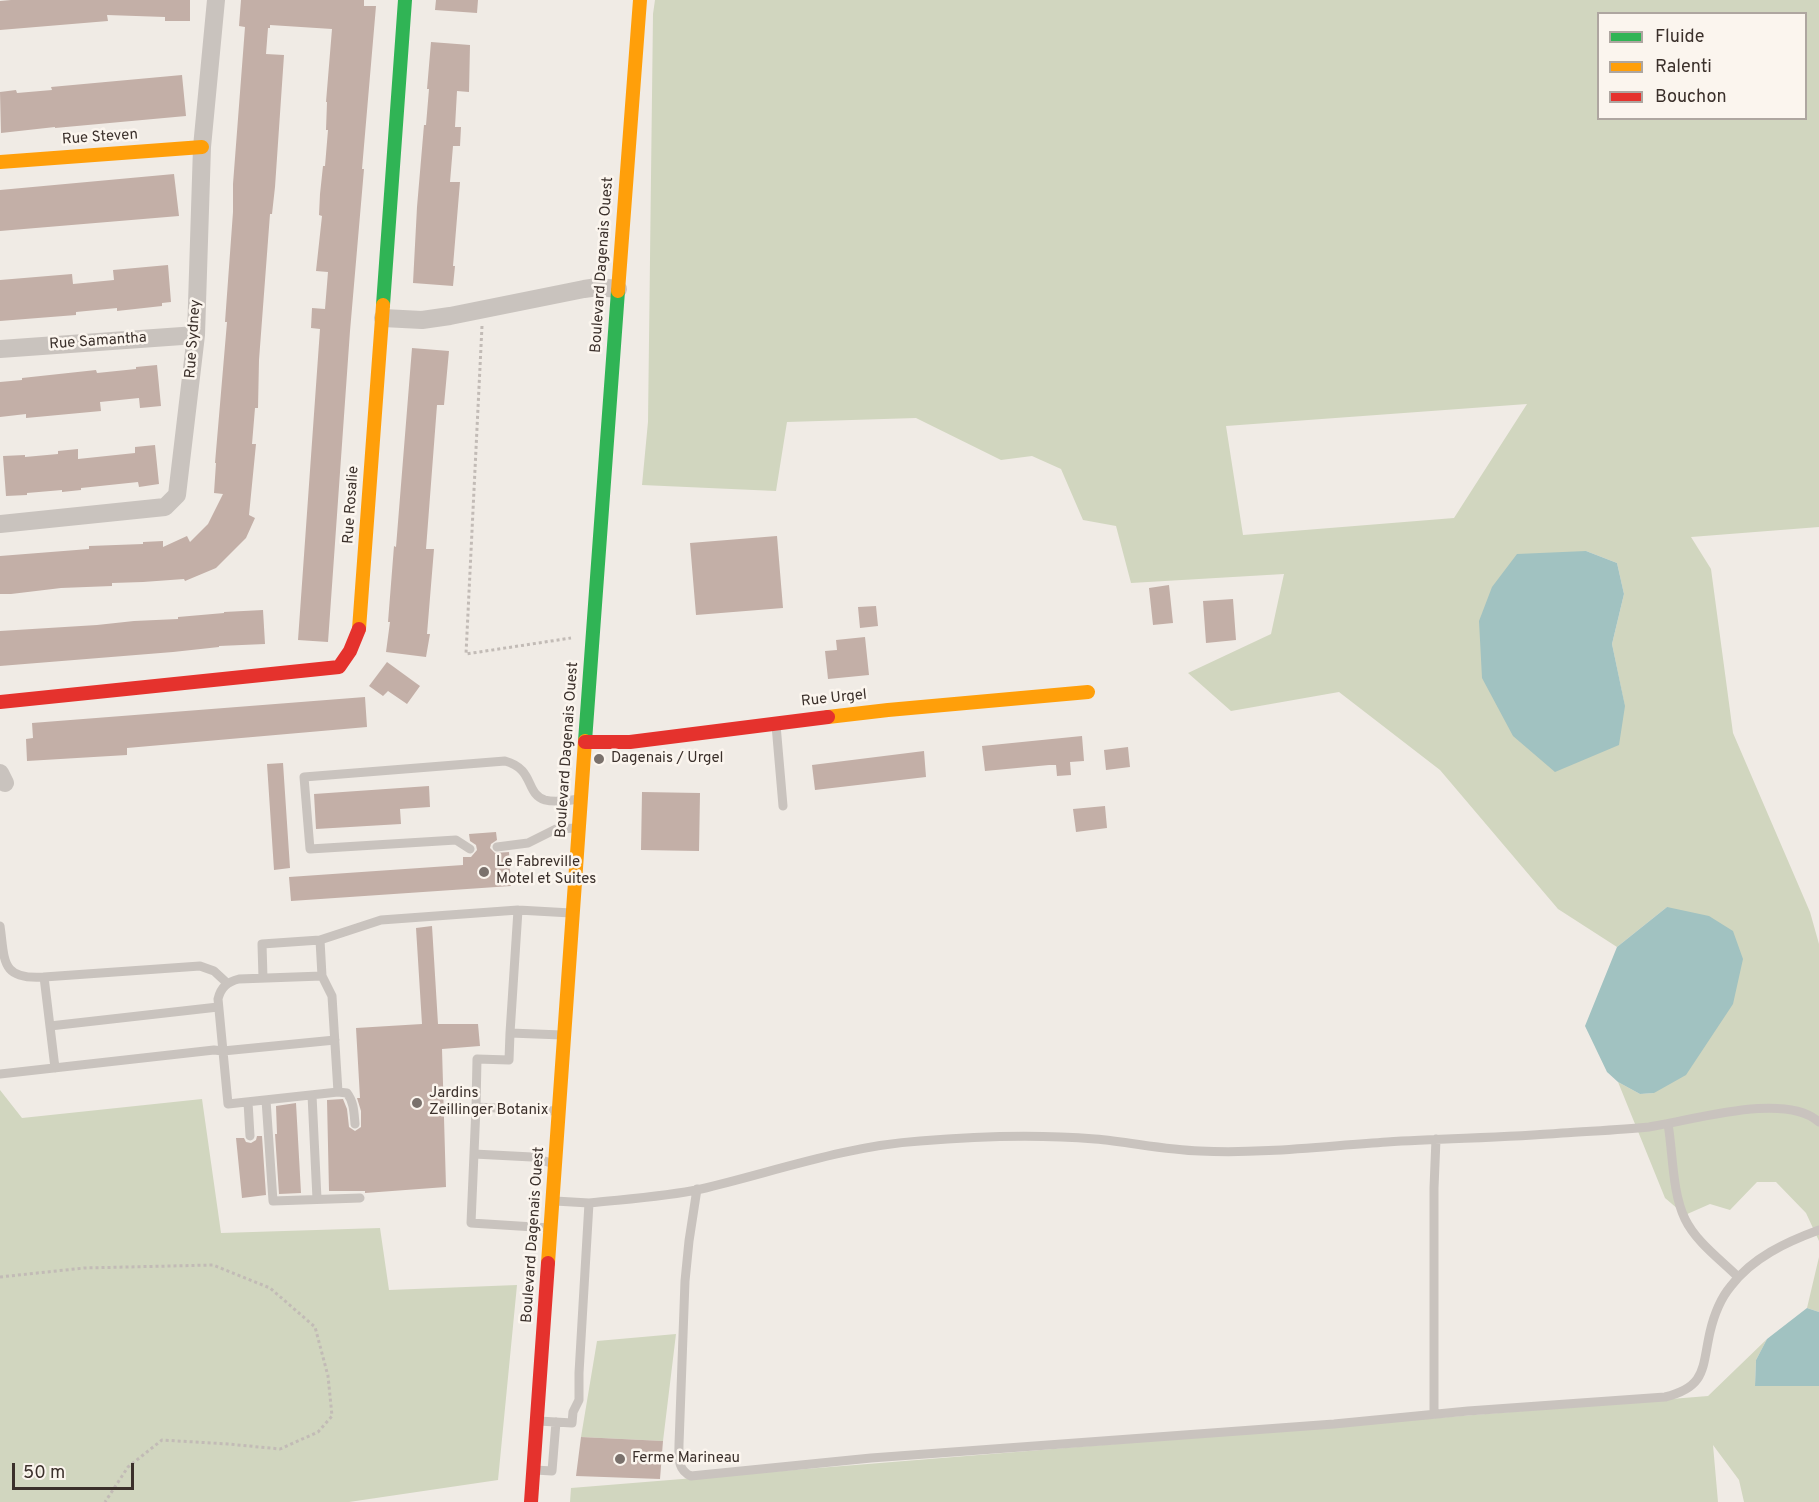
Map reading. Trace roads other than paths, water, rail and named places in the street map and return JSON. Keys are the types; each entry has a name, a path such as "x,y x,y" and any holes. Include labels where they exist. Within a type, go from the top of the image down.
{"street":[{"name":"Rue Sydney","path":"0,524 165,507 177,495 196,335 202,147 216,0"},
{"name":"Rue Rosalie","path":"0,702 339,667 350,651 359,632 405,0"},
{"name":"Boulevard Dagenais Ouest","path":"531,1502 640,0"},
{"name":"Rue Steven","path":"0,162 202,147"},
{"path":"383,318 422,320 584,289 598,287 618,289"},
{"name":"Rue Samantha","path":"0,349 196,335"},
{"name":"Rue Urgel","path":"585,742 620,742 674,737 776,722 1088,692"}],"lane":[{"path":"776,722 783,806"},
{"path":"470,849 456,840 310,849 304,777 505,761 524,771 534,792 543,799 558,801 581,799"},
{"path":"497,847 528,843 556,829 579,828"},
{"path":"518,910 509,1060 477,1059 471,1223 551,1228"},
{"path":"263,978 262,944 320,940 381,920 518,910 574,913"},
{"path":"0,926 5,961 10,969 20,977 200,966 214,971 227,983"},
{"path":"320,940 322,976 332,996 338,1092"},
{"path":"322,976 239,979 222,987 218,1007 228,1104 338,1092 347,1093 352,1101 355,1124"},
{"path":"44,977 56,1068"},
{"path":"50,1026 218,1007"},
{"path":"510,1033 564,1035"},
{"path":"0,1074 214,1050 335,1040"},
{"path":"312,1095 317,1199"},
{"path":"266,1100 273,1201 360,1198"},
{"path":"249,1102 250,1136"},
{"path":"476,1107 559,1111"},
{"path":"553,1201 589,1203 657,1196 697,1189 871,1147 944,1139 1053,1137 1128,1142 1178,1150 1225,1151 1544,1135 1645,1127 1766,1108 1797,1110 1819,1122"},
{"path":"1668,1124 1676,1186 1686,1220 1698,1238 1738,1277"},
{"path":"1434,1414 1436,1139"},
{"path":"474,1154 532,1157 555,1164"},
{"path":"697,1189 685,1281 679,1444 682,1470 691,1476 871,1458 1334,1424 1434,1414 1647,1399 1676,1394 1691,1386 1701,1373 1715,1312 1738,1277 1758,1259 1780,1246 1819,1230"},
{"path":"537,1421 572,1423 573,1412 579,1400 589,1203"},
{"path":"533,1469 552,1471 556,1422"}],"water":[{"path":"1586,551 1617,563 1624,594 1612,644 1625,706 1619,745 1555,772 1513,736 1482,678 1479,621 1492,587 1517,554"},
{"path":"1667,907 1709,916 1733,931 1743,959 1733,1004 1686,1075 1654,1093 1640,1094 1618,1082 1607,1072 1585,1026 1617,947"},
{"path":"1807,1308 1819,1312 1819,1386 1755,1386 1756,1360 1767,1339"}],"place":[{"name":"Dagenais / Urgel","path":"599,759"},
{"name":"Le Fabreville Motel et Suites","path":"484,872"},
{"name":"Jardins Zeillinger Botanix","path":"417,1103"},
{"name":"Ferme Marineau","path":"620,1459"}]}
